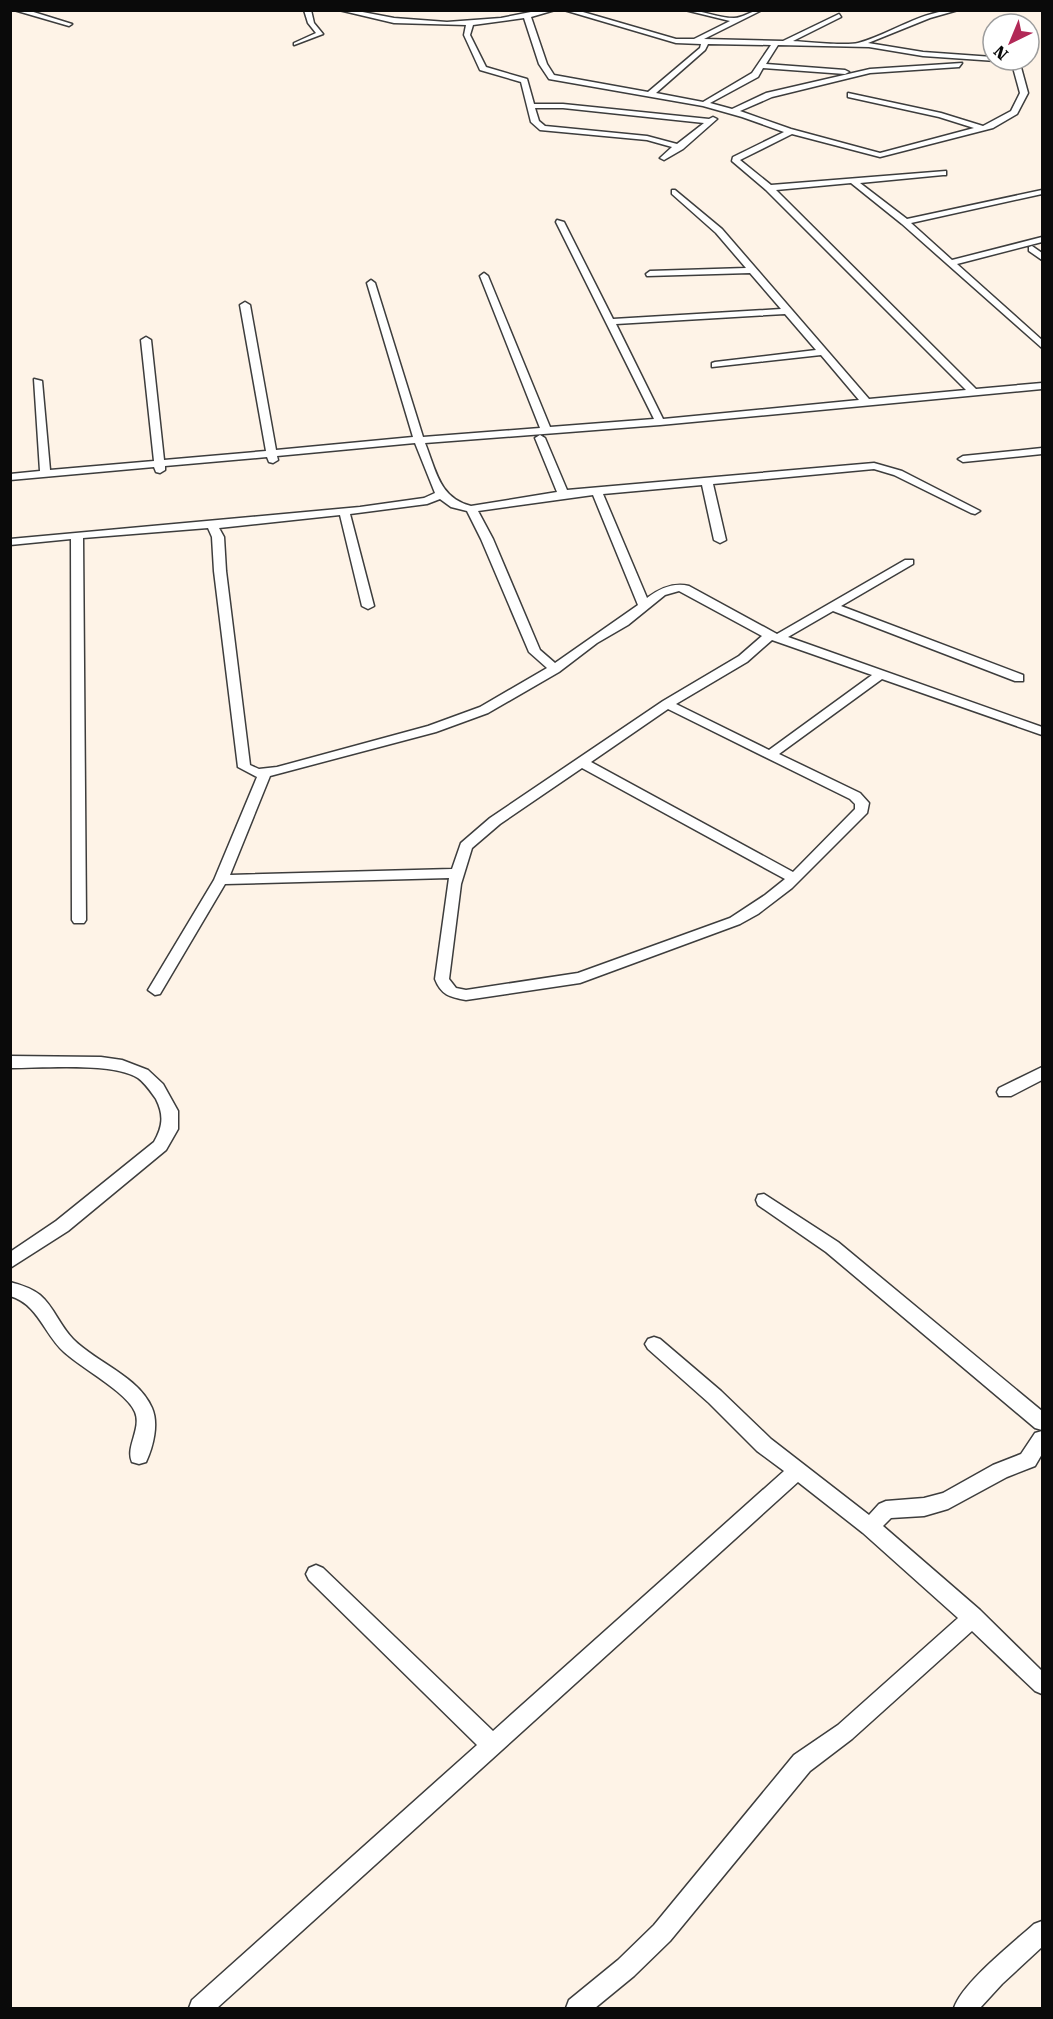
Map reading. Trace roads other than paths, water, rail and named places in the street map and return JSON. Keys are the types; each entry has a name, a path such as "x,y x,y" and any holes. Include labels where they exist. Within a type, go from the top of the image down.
{"street":[{"path":"16,10 69,24"},
{"path":"296,44 320,34 311,23 307,10"},
{"path":"342,10 398,21 457,19 470,23 528,16 547,11"},
{"path":"567,10 676,41 858,44 923,54 981,58"},
{"path":"688,10 737,21"},
{"path":"694,42 759,10"},
{"path":"858,44 928,17 955,10"},
{"path":"528,16 543,64 552,77 704,104 788,131 880,155 983,128 1014,112 1024,93 1019,72"},
{"path":"704,104 755,75 779,43 838,16"},
{"path":"470,23 467,35 483,68 524,81 535,122 543,128 647,138 680,147"},
{"path":"649,95 703,49 705,42"},
{"path":"761,66 860,73 981,64"},
{"path":"664,158 710,121 729,111 769,95 860,73"},
{"path":"851,95 941,115 983,128"},
{"path":"531,106 563,106 710,121"},
{"path":"788,131 788,134 780,140 736,159 736,161 769,188 973,392"},
{"path":"769,188 943,173"},
{"path":"853,181 905,222 1042,345"},
{"path":"675,192 718,231 866,402"},
{"path":"905,222 1042,192"},
{"path":"560,222 660,422"},
{"path":"951,263 1042,239"},
{"path":"1032,249 1042,257"},
{"path":"650,274 751,270"},
{"path":"484,276 563,494"},
{"path":"371,283 421,443 441,494 455,505 471,508 563,494 874,466 898,473 975,511"},
{"path":"245,305 272,456"},
{"path":"610,322 788,311"},
{"path":"146,340 159,467"},
{"path":"715,365 823,352"},
{"path":"37,381 45,473"},
{"path":"543,434 1035,391 1042,386"},
{"path":"10,484 272,456 844,407 866,402 973,392 1035,391"},
{"path":"963,459 1042,451"},
{"path":"10,477 159,467"},
{"path":"707,481 720,540"},
{"path":"597,491 644,606"},
{"path":"10,542 344,511 427,501 441,494"},
{"path":"471,508 487,539 535,652 555,669"},
{"path":"344,511 368,606"},
{"path":"212,525 218,537 242,759 244,767 251,772 265,773 432,729 465,717 507,698 555,669 670,589 685,588 774,637 1042,731"},
{"path":"77,535 79,920"},
{"path":"667,704 855,796 862,803 862,810 794,878 757,910 735,921 589,975 545,984 466,995 452,993 445,987 442,979 457,873 466,846 479,833 667,704 743,659 774,637 832,607 909,562"},
{"path":"832,607 1019,678"},
{"path":"770,754 881,674"},
{"path":"582,762 794,878"},
{"path":"155,990 221,880 265,773"},
{"path":"221,880 457,873"},
{"path":"10,1062 101,1063 123,1066 142,1074 157,1088 170,1111 170,1129 160,1146 62,1226 10,1262"},
{"path":"1005,1092 1042,1073"},
{"path":"764,1200 832,1247 1042,1422"},
{"path":"10,1289 24,1291 34,1298 67,1344 136,1399 145,1411 146,1430 139,1456"},
{"path":"654,1344 731,1411 764,1445 870,1527 973,1617 1042,1684"},
{"path":"870,1527 886,1510 924,1507 948,1500 1028,1460 1042,1439"},
{"path":"200,2008 798,1470"},
{"path":"316,1575 491,1744"},
{"path":"577,2008 626,1968 662,1933 802,1763 845,1732 973,1617"},
{"path":"965,2008 994,1976 1042,1932"}]}
